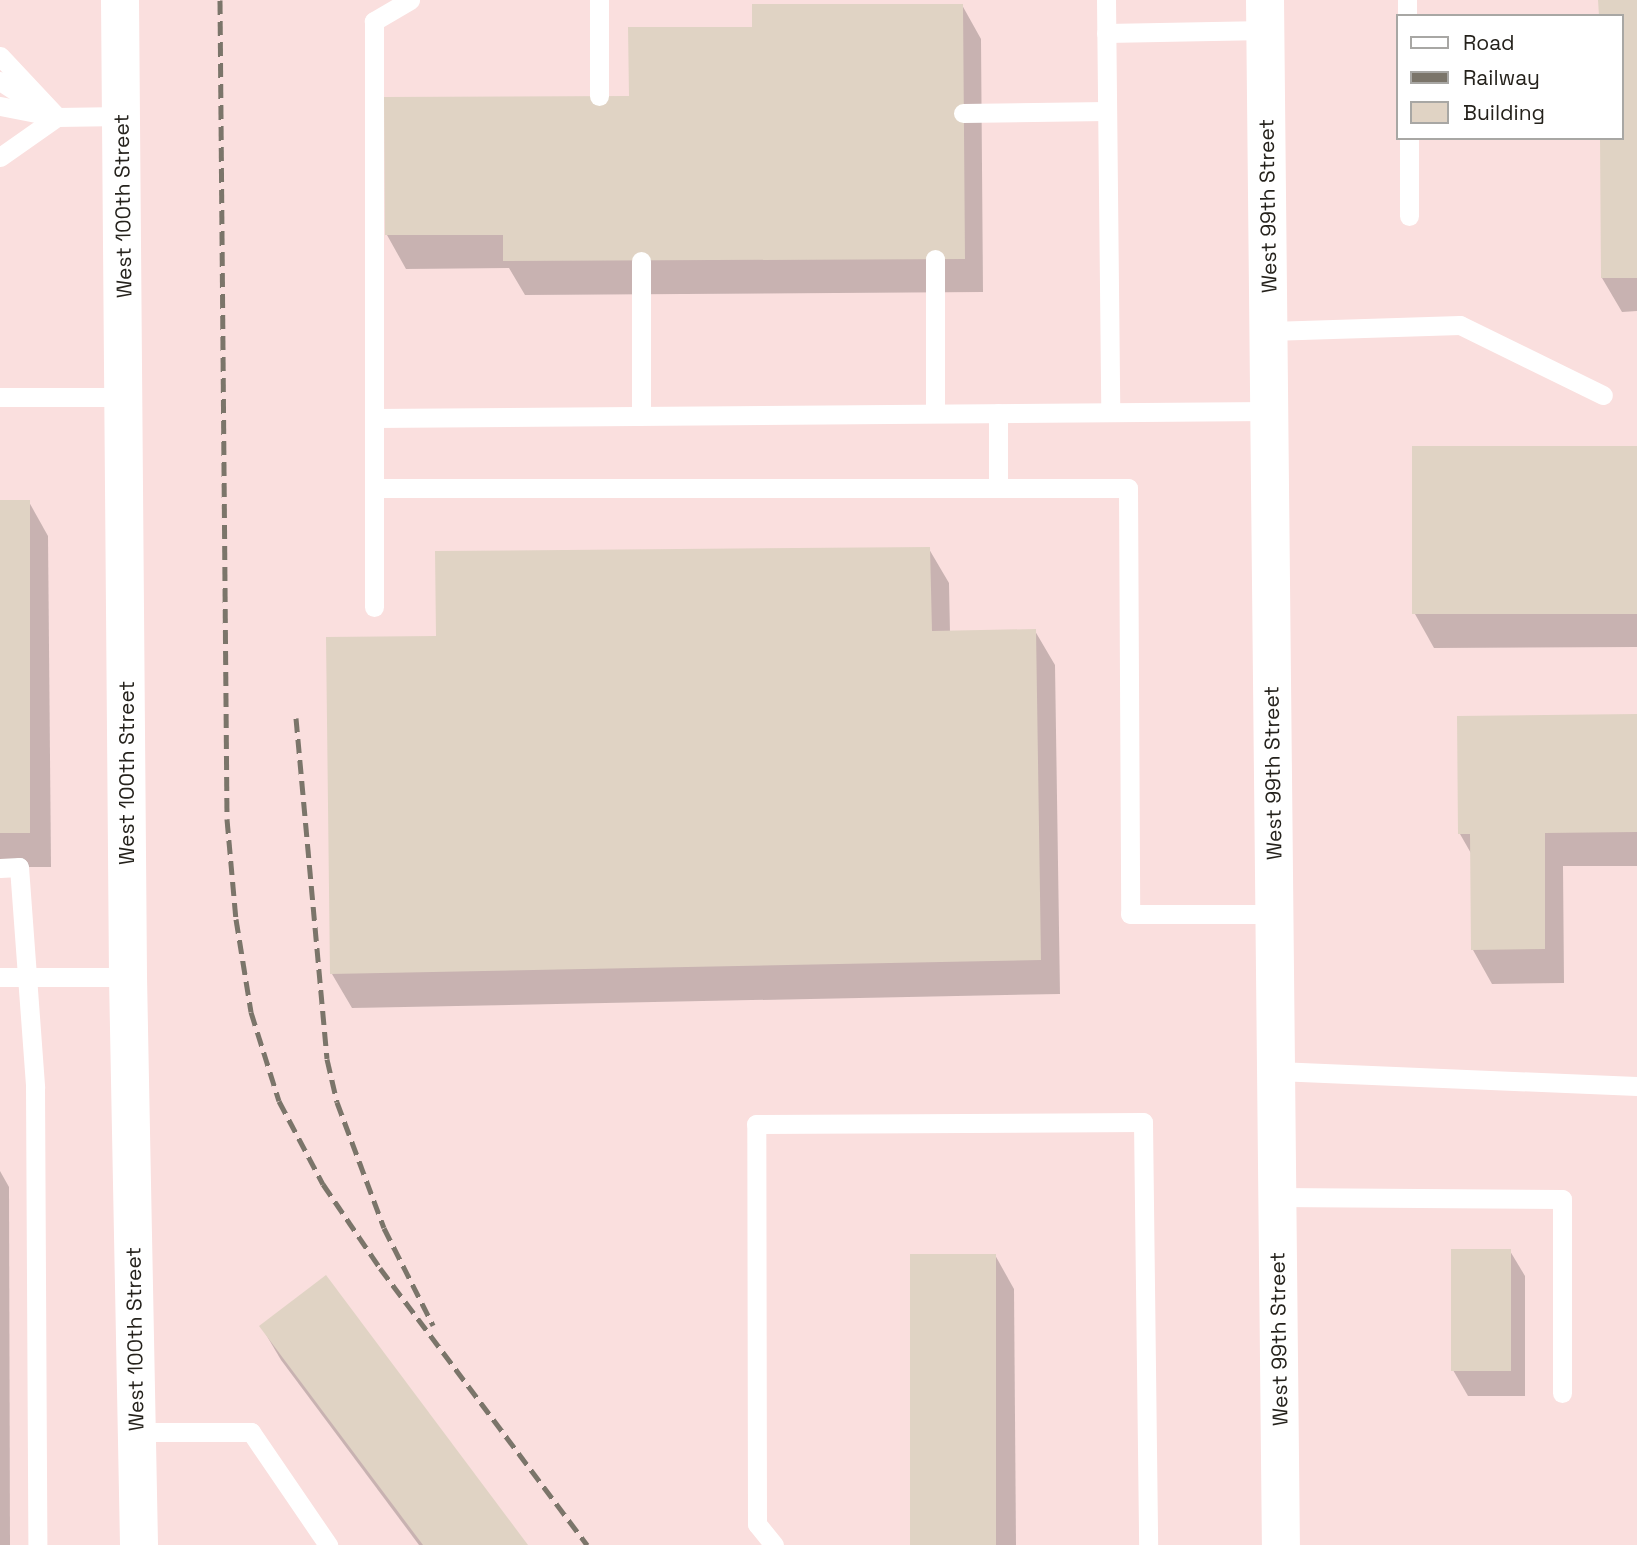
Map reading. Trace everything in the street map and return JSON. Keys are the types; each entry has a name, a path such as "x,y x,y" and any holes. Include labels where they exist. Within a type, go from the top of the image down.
{"street":[{"name":"West 100th Street","path":"120,0 128,977 139,1545"},
{"name":"West 99th Street","path":"1266,15 1281,1545"}],"lane":[{"path":"374,607 374,21 410,0"},
{"path":"599,0 599,96"},
{"path":"1106,0 1110,412"},
{"path":"1106,33 1266,15"},
{"path":"0,56 57,117"},
{"path":"0,81 57,117"},
{"path":"0,106 57,117 122,116"},
{"path":"963,113 1107,111"},
{"path":"0,157 57,117"},
{"path":"1409,140 1409,216"},
{"path":"935,259 935,414"},
{"path":"641,261 641,416"},
{"path":"1269,331 1460,325 1603,395"},
{"path":"0,397 125,397"},
{"path":"374,418 1269,411"},
{"path":"998,413 998,488"},
{"path":"374,488 1128,488 1130,914 1275,914"},
{"path":"0,868 19,867 35,1087 37,1545"},
{"path":"0,977 128,977"},
{"path":"1277,1071 1637,1087"},
{"path":"774,1545 757,1524 756,1124 1143,1122 1147,1545"},
{"path":"1278,1197 1562,1199 1562,1393"},
{"path":"137,1433 251,1432 328,1545"}],"shaded area":[{"path":"0,0 1637,0 1637,1545 0,1545"}],"building":[{"path":"1598,0 1637,0 1637,278 1601,278 1600,140 1623,140 1623,14 1599,14"},
{"path":"752,4 963,4 965,259 503,261 503,235 385,235 384,97 629,96 628,27 752,27"},
{"path":"1412,446 1637,446 1637,614 1412,614"},
{"path":"0,500 30,500 30,833 0,833"},
{"path":"930,547 932,631 1036,629 1041,960 330,974 326,637 436,636 435,551"},
{"path":"1637,714 1637,832 1545,833 1545,949 1471,950 1470,834 1458,834 1457,716"},
{"path":"1451,1249 1511,1249 1511,1371 1451,1371"},
{"path":"910,1254 996,1254 996,1545 910,1545"},
{"path":"326,1275 528,1545 423,1545 259,1326"}],"railway":[{"path":"220,0 227,819 236,919 251,1012 279,1101 323,1184 380,1268 587,1545"},
{"path":"296,718 327,1059 337,1102 384,1228 433,1325"}]}
